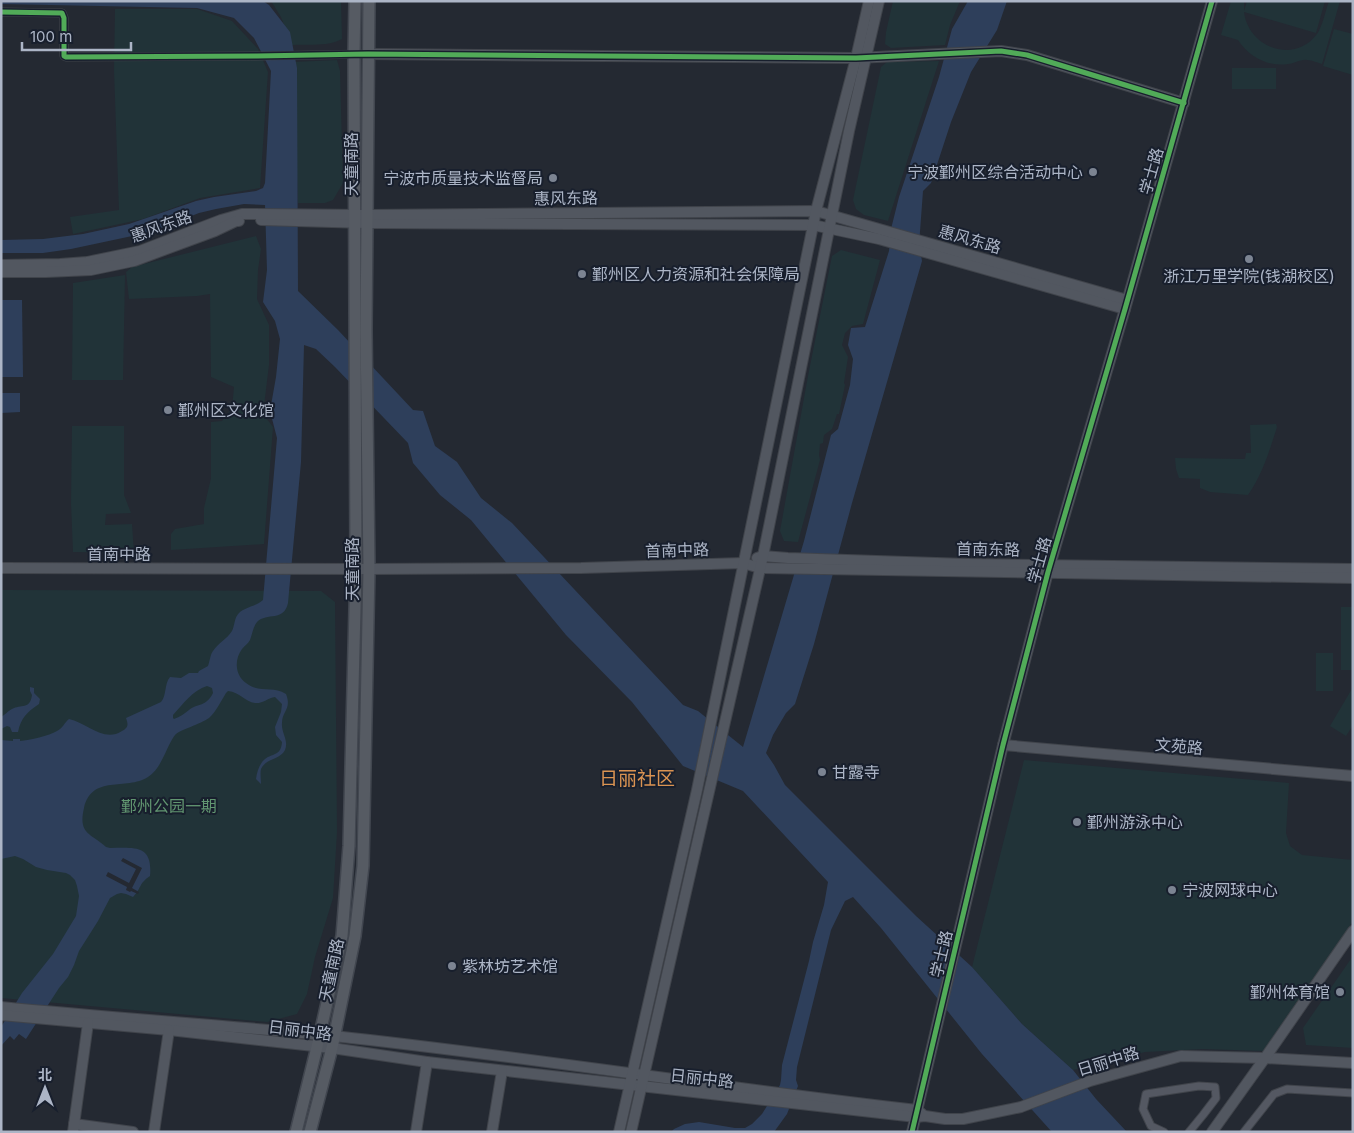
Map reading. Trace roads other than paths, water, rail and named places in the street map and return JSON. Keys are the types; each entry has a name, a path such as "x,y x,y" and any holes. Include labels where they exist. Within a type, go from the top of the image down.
{"main road":[{"name":"天童南路","path":"296,1132 319,1041 342,936 348,856 356,569 355,1"},
{"name":"天童南路","path":"310,1132 332,1048 355,936 363,866 370,569 366,330 369,1"},
{"path":"631,1132 763,556 832,215 861,58 869,1"},
{"path":"619,1132 697,790 816,211 879,1"},
{"name":"学士路","path":"912,1132 919,1114 939,1013 1002,745 1049,568 1212,1"},
{"path":"368,54 861,58 1001,51 1027,55 1184,103"},
{"name":"惠风东路","path":"367,219 816,211 832,215 881,234 1126,305"},
{"name":"惠风东路","path":"1,265 87,262 140,251 221,220 242,214 300,218 813,225 881,234"},
{"name":"惠风东路","path":"1,272 90,270 134,261 215,232 236,221 262,216"},
{"name":"首南东路","path":"743,563 763,556 1353,578"},
{"name":"首南中路","path":"370,569 581,568 743,563 760,568 773,568"},
{"name":"首南中路","path":"1,568 356,569"},
{"name":"首南东路","path":"773,568 1353,569"},
{"path":"356,569 370,569"},
{"name":"文苑路","path":"1002,745 1353,776"},
{"path":"1212,1132 1353,931"},
{"path":"3,1012 43,1016"},
{"name":"日丽中路","path":"43,1016 319,1041 332,1048 427,1062 630,1085 757,1095 919,1114 945,1119 963,1119 1021,1108 1090,1081 1181,1056 1353,1063"},
{"name":"日丽中路","path":"43,1016 169,1030 319,1041 334,1036 633,1073 757,1095"},
{"path":"88,1022 73,1128 133,1132"},
{"path":"154,1132 169,1030"},
{"path":"416,1132 427,1062"},
{"path":"492,1132 502,1071"}],"street":[{"path":"1,12 62,13 64,18 64,56 66,57 368,54"},
{"path":"1164,1132 1151,1126 1143,1109 1146,1094 1199,1086 1215,1087 1216,1098 1189,1132"},
{"path":"1244,1132 1274,1094 1287,1088 1353,1093"}],"water":[{"path":"1,1 263,1 269,5 290,32 297,68 298,291 338,330 413,410 423,411 435,446 457,462 481,498 512,523 683,705 698,711 743,747 804,541 831,435 838,429 850,385 853,359 848,345 851,328 865,327 889,251 891,229 899,197 939,77 952,29 968,1 1007,1 997,30 971,72 951,122 931,183 923,191 919,245 922,261 852,503 814,644 795,704 786,713 773,735 766,753 785,785 916,916 972,967 1022,1024 1073,1070 1096,1099 1127,1132 1052,1132 982,1054 881,928 853,897 845,901 831,930 797,1067 796,1080 798,1086 787,1114 774,1132 671,1132 685,1124 699,1122 745,1128 762,1114 780,1085 782,1065 824,905 828,882 743,791 683,766 632,702 566,635 471,520 440,495 413,463 408,443 316,349 304,345 301,462 288,603 283,613 266,617 257,622 250,640 239,653 237,662 238,672 246,683 256,688 281,691 286,694 288,703 282,719 286,743 285,750 280,756 263,765 261,769 261,784 256,779 260,766 265,759 278,752 281,747 282,742 276,735 275,727 282,704 275,697 255,703 228,691 209,718 175,735 157,768 148,777 130,783 102,787 88,797 83,817 84,828 87,832 106,847 134,848 145,853 150,866 150,876 144,881 133,897 121,893 110,898 79,951 68,977 26,1039 19,1034 14,1040 10,1036 1,1046 1,1027 22,993 53,954 76,916 79,896 75,880 66,873 36,867 15,856 1,859 1,740 13,741 13,739 20,739 20,741 54,733 69,719 102,734 109,735 122,731 127,725 126,718 161,702 170,677 181,678 189,673 198,673 208,666 212,653 232,631 239,613 263,600 277,438 270,411 280,339 275,321 263,302 267,270 265,205 244,204 216,209 199,213 151,232 71,249 43,253 1,253 1,240 43,239 83,234 129,224 196,201 256,191 263,188 265,183 271,71 254,38 234,18 197,8 1,4","holes":["207,686 212,688 213,693 208,701 173,718 173,715 193,694"]},
{"path":"1,300 22,300 23,377 1,377"},
{"path":"1,393 20,393 20,412 1,413"},
{"path":"30,687 34,688 34,693 40,699 39,704 25,716 18,732 12,732 10,727 7,726 1,729 1,717 12,709 29,703 32,695"}],"place":[{"name":"宁波鄞州区综合活动中心","path":"1093,172"},
{"name":"宁波市质量技术监督局","path":"553,178"},
{"name":"浙江万里学院(钱湖校区)","path":"1249,259"},
{"name":"鄞州区人力资源和社会保障局","path":"582,274"},
{"name":"鄞州区文化馆","path":"168,410"},
{"name":"甘露寺","path":"822,772"},
{"name":"鄞州游泳中心","path":"1077,822"},
{"name":"宁波网球中心","path":"1172,890"},
{"name":"紫林坊艺术馆","path":"452,966"},
{"name":"鄞州体育馆","path":"1340,992"}],"district":[{"name":"日丽社区","path":"637,778"}],"park label":[{"name":"鄞州公园一期","path":"169,806"}]}
